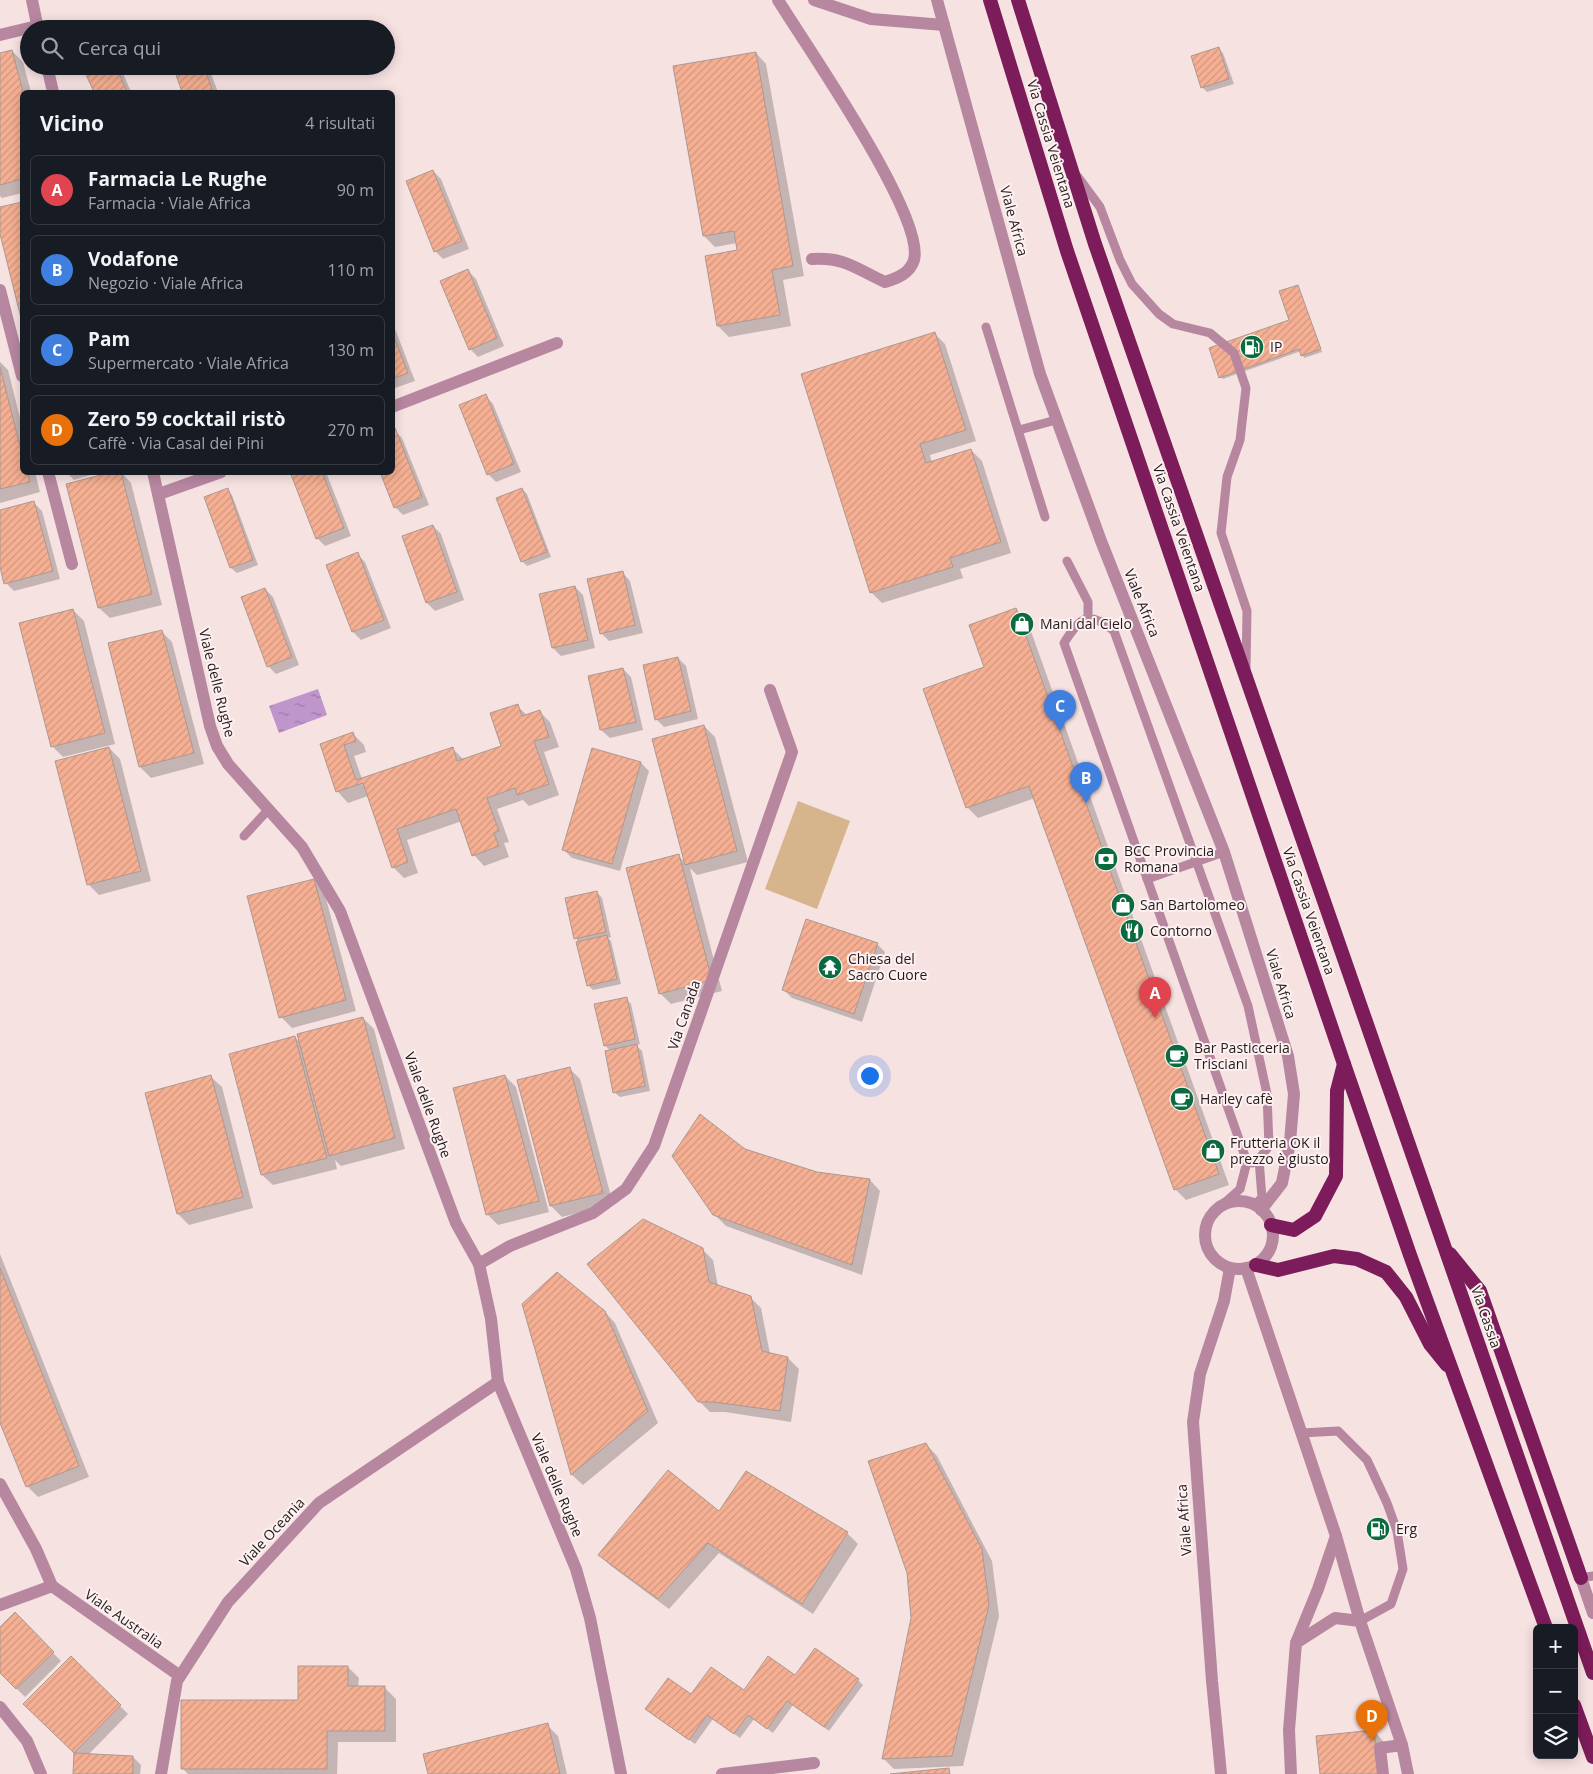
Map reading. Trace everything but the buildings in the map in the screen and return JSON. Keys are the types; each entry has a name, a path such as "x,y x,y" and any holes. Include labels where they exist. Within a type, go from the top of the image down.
{"highway":[{"name":"Via Cassia Veientana","path":"990,0 1071,261 1344,1064"},
{"name":"Via Cassia Veientana","path":"1018,0 1101,263 1246,674 1348,972"},
{"name":"Via Cassia","path":"1348,972 1593,1673"},
{"path":"1271,1225 1294,1230 1315,1216 1336,1176 1336,1091 1344,1064"},
{"path":"1344,1064 1410,1255 1545,1624"},
{"path":"1444,1246 1480,1291 1587,1577"},
{"path":"1251,1267 1278,1270 1334,1256 1357,1259 1386,1272 1406,1296 1430,1344 1454,1374"},
{"path":"1577,1714 1593,1757"}],"street":[{"path":"32,0 36,20"},
{"path":"778,0 862,133 894,190 911,233 914,258 909,270 898,278 885,282 850,263 830,258 812,260"},
{"path":"818,1 838,0"},
{"name":"Viale Africa","path":"937,0 1040,374 1101,541 1224,852 1288,1056 1294,1094 1290,1142 1282,1183 1258,1208"},
{"path":"818,1 871,19 944,25"},
{"path":"0,35 20,31"},
{"path":"48,75 52,90"},
{"path":"0,290 20,368"},
{"path":"395,406 557,343"},
{"path":"49,475 72,564"},
{"name":"Viale delle Rughe","path":"154,475 210,726 217,746 228,764 302,847 340,911 456,1224 479,1264 491,1319 498,1382 576,1570 590,1618 621,1774"},
{"path":"158,494 212,475"},
{"name":"Via Canada","path":"479,1264 510,1246 593,1213 626,1189 654,1146 792,752 770,690"},
{"path":"1237,1202 1258,1208 1271,1225 1272,1234 1269,1250 1251,1267 1230,1268 1213,1257 1204,1237 1210,1217 1221,1206 1237,1202"},
{"path":"1251,1267 1300,1434 1336,1536 1360,1622 1402,1745 1408,1774"},
{"name":"Viale Africa","path":"1221,1774 1211,1672 1193,1422 1200,1374 1224,1301 1230,1268"},
{"name":"Viale Oceania","path":"161,1774 177,1681 228,1602 319,1503 498,1382"},
{"path":"0,1484 36,1549 52,1586 0,1606"},
{"path":"1291,1774 1289,1730 1296,1643 1318,1589 1336,1536"},
{"path":"1587,1577 1593,1613"},
{"name":"Viale Australia","path":"52,1586 180,1676"},
{"path":"1296,1643 1335,1618 1360,1622"},
{"path":"0,1707 27,1741 41,1774"},
{"path":"1383,1774 1380,1748 1402,1745"},
{"path":"722,1774 814,1763"}],"lane":[{"path":"1070,167 1100,206 1120,260 1132,284 1159,314 1173,324 1210,333 1234,353 1246,388 1240,440 1227,477 1221,533 1247,611 1246,674"},
{"path":"986,327 1045,517"},
{"path":"1019,430 1056,420"},
{"path":"1067,561 1088,602 1088,618"},
{"path":"1221,1206 1240,1189 1247,1162 1064,643 1076,625 1088,618 1101,620 1114,632 1250,1014 1267,1094 1269,1146 1254,1163 1247,1162"},
{"path":"244,836 269,809"},
{"path":"1147,879 1224,852"},
{"path":"1258,1208 1262,1198 1259,1159"},
{"path":"1300,1434 1338,1431 1367,1460 1397,1531 1403,1569 1391,1604 1360,1622"}],"shaded area":[{"path":"798,801 850,821 817,909 765,889"}],"water":[{"path":"318,689 327,715 279,733 269,706"}],"place":[{"name":"IP","path":"1252,347"},
{"name":"Mani dal Cielo","path":"1022,624"},
{"name":"Pam","path":"1060,731"},
{"name":"Vodafone","path":"1086,803"},
{"name":"BCC Provincia Romana","path":"1106,859"},
{"name":"San Bartolomeo","path":"1123,905"},
{"name":"Contorno","path":"1132,931"},
{"name":"Chiesa del Sacro Cuore","path":"830,967"},
{"name":"Farmacia Le Rughe","path":"1155,1018"},
{"name":"Bar Pasticceria Trisciani","path":"1177,1056"},
{"name":"Harley cafè","path":"1182,1099"},
{"name":"Frutteria OK il prezzo è giusto","path":"1213,1151"},
{"name":"Erg","path":"1378,1529"},
{"name":"Zero 59 cocktail ristò","path":"1372,1741"}]}
